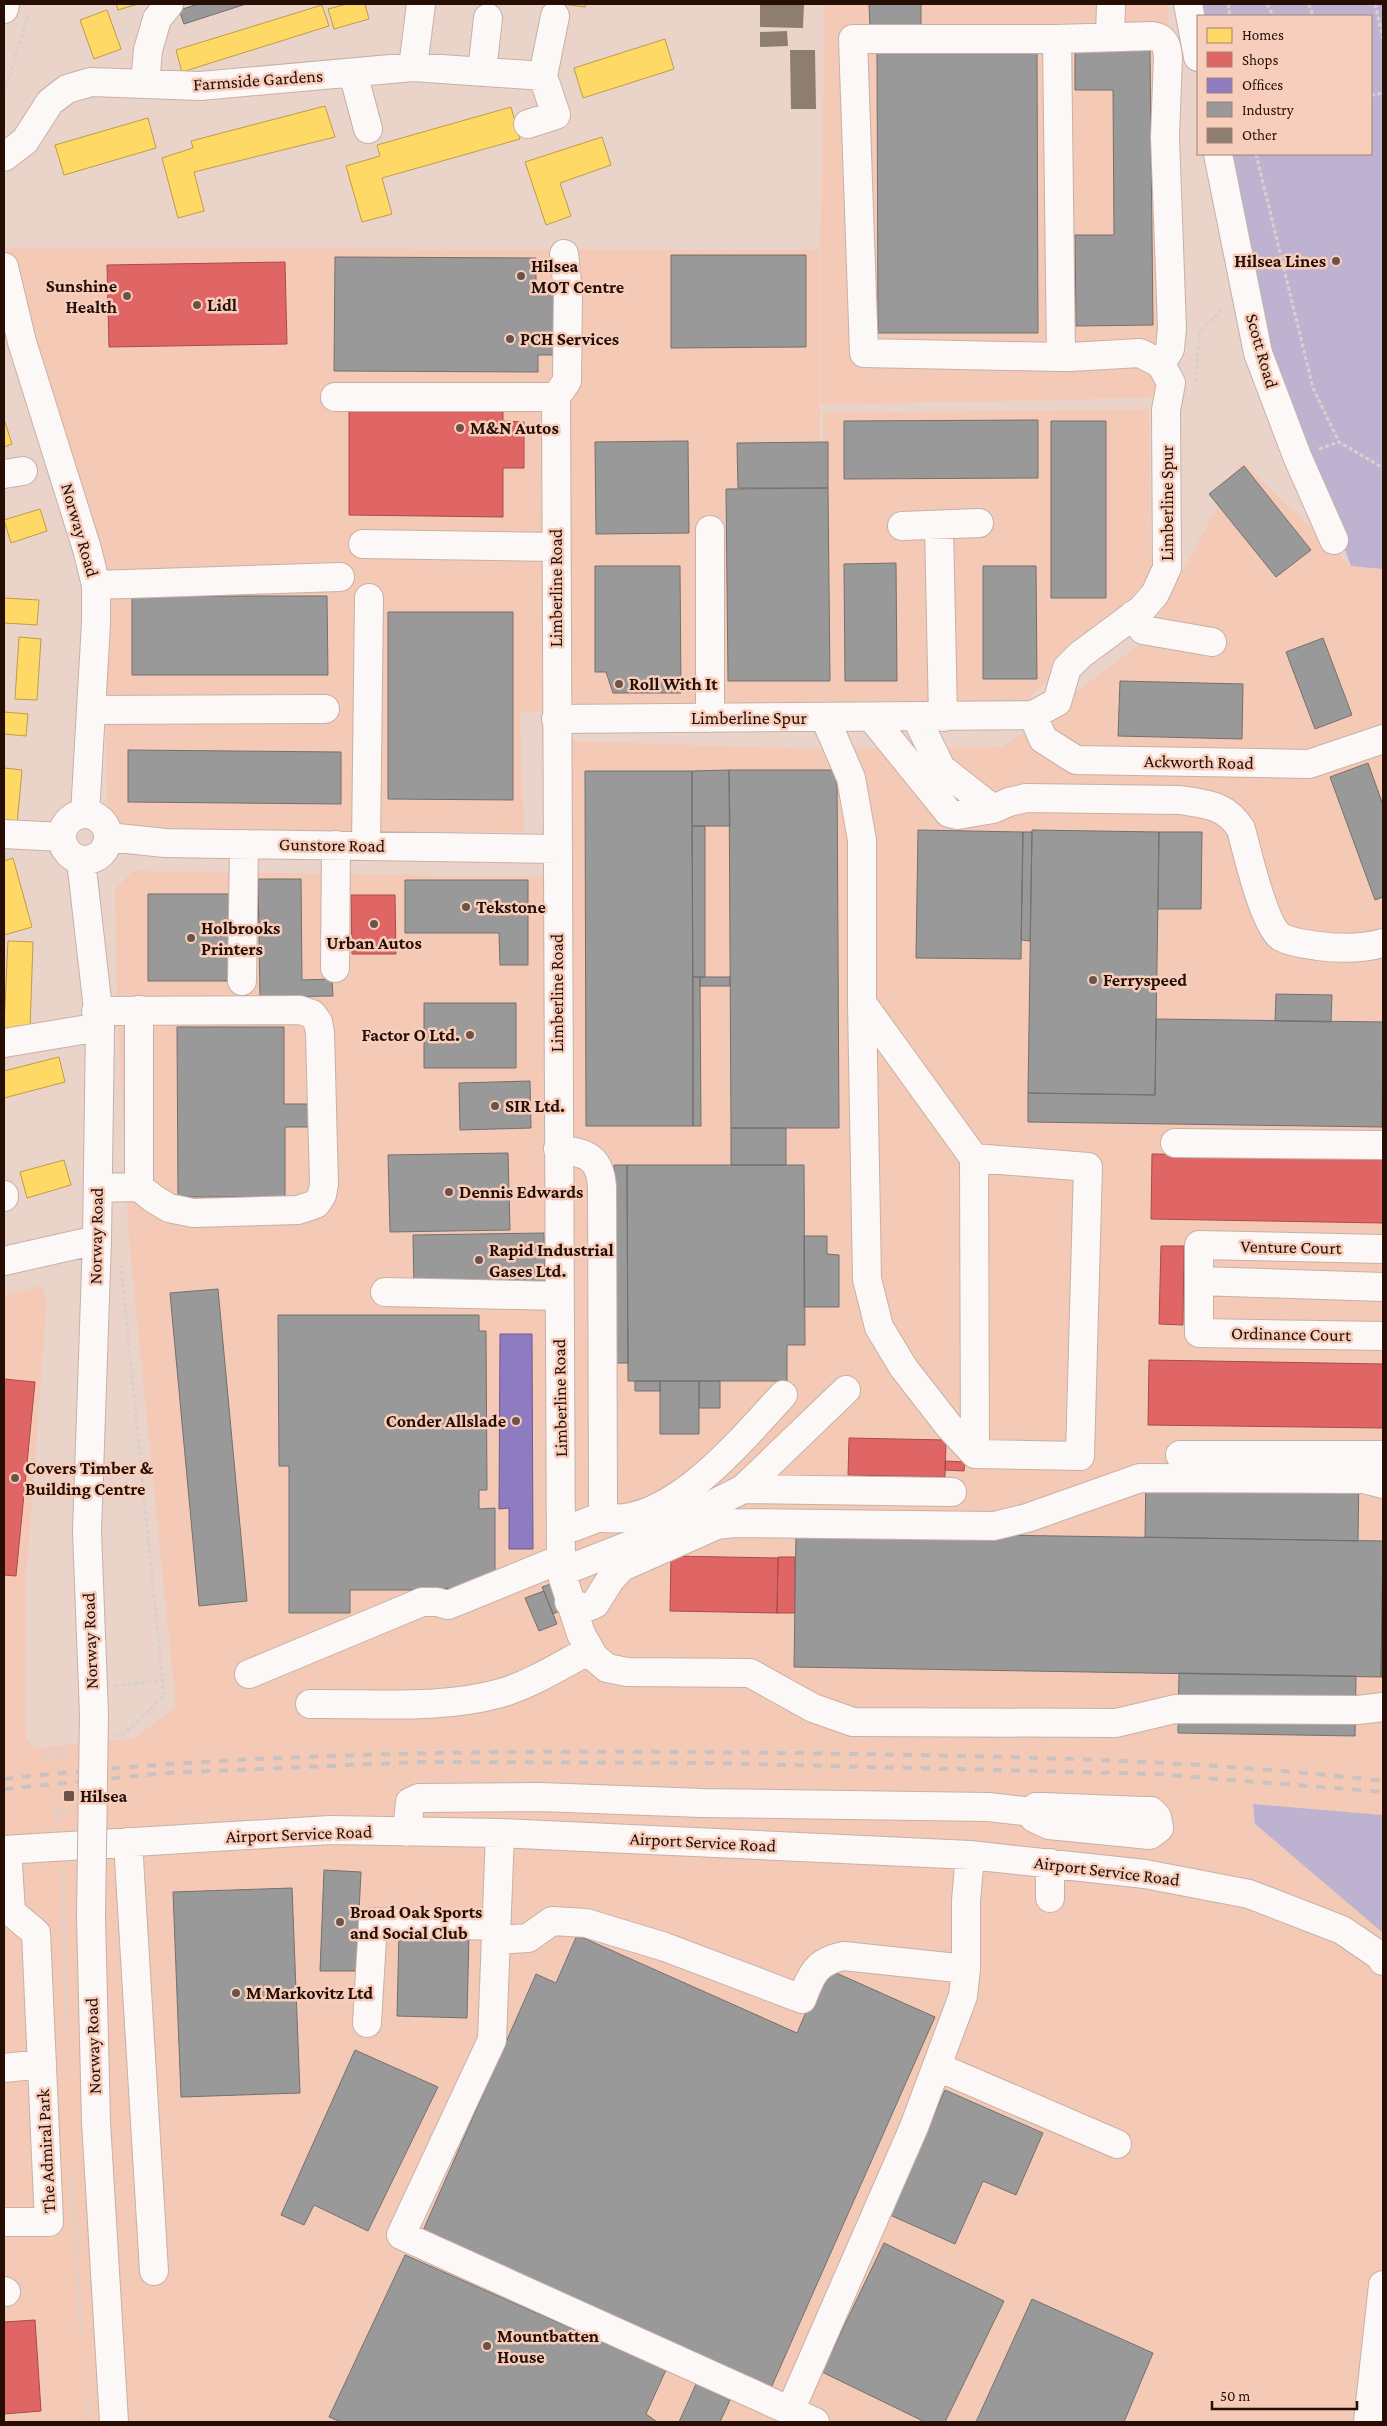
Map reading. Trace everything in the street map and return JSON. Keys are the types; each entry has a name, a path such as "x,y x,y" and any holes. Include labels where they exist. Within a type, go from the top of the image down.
{"street":[{"path":"146,84 148,50 157,19 169,4"},
{"path":"413,67 421,4"},
{"path":"1110,37 1111,4"},
{"path":"1188,4 1197,52"},
{"path":"528,124 556,115 543,76 555,16"},
{"path":"482,72 488,18"},
{"path":"1110,37 1158,37 1163,40 1168,51 1165,137 1172,328 1170,349 1161,364 1140,353 1062,357 864,353 853,39 1057,39 1110,37"},
{"path":"1057,39 1062,357"},
{"name":"Farmside Gardens","path":"4,157 25,141 50,102 67,89 91,82 200,86 413,67 543,76"},
{"path":"353,72 368,129"},
{"name":"Scott Road","path":"1218,155 1258,353 1297,456 1334,540"},
{"path":"335,397 556,397 567,381 568,291 564,254"},
{"name":"Norway Road","path":"4,267 10,321 88,548 96,585 96,623 85,814"},
{"name":"Limberline Spur","path":"556,719 872,718 1033,715 1057,702 1066,668 1133,615 1155,594 1167,568 1166,410 1171,383 1161,364"},
{"name":"Limberline Road","path":"556,397 561,1565 569,1602 581,1634 594,1657 607,1668 627,1672 750,1673 813,1708 853,1722 1116,1723 1175,1709 1358,1710 1383,1708"},
{"path":"902,526 979,524"},
{"path":"939,525 943,717"},
{"path":"710,530 710,718"},
{"path":"363,544 556,547"},
{"path":"96,585 340,577"},
{"path":"366,846 369,598"},
{"path":"1133,615 1143,630 1212,642"},
{"path":"91,710 325,709"},
{"name":"Ackworth Road","path":"1033,715 1043,740 1076,760 1310,764 1383,739"},
{"path":"916,717 941,768 993,810"},
{"path":"826,718 851,778 862,840 862,1003 868,1279 880,1327 903,1366 948,1425 975,1454 1080,1456 1088,1167 974,1158"},
{"path":"872,718 950,813 958,815 993,810 1009,802 1026,798 1180,800 1202,803 1224,810 1233,816 1241,829 1269,922 1280,936 1301,943 1337,948 1360,949 1383,943"},
{"path":"85,814 101,820 107,828 108,838 107,844 99,856 89,860 81,860 68,853 62,836 72,817 85,814"},
{"path":"4,834 62,836"},
{"name":"Gunstore Road","path":"108,838 165,843 557,849"},
{"path":"242,981 244,844"},
{"path":"336,845 336,968"},
{"name":"Norway Road","path":"81,860 98,1019 97,1240 86,1532 93,1702 91,1916 96,2122 114,2422"},
{"path":"862,1003 974,1158 975,1454"},
{"path":"139,1010 139,1187"},
{"path":"4,1043 139,1010 300,1010 312,1014 318,1022 320,1033 324,1184 322,1195 316,1204 298,1210 193,1213 169,1208 139,1187 98,1188"},
{"path":"1174,1143 1383,1145"},
{"path":"558,1149 586,1155 595,1161 601,1174 604,1494 600,1517"},
{"path":"4,1261 97,1240"},
{"name":"Venture Court","path":"1199,1281 1199,1246 1383,1249"},
{"path":"1199,1281 1383,1287"},
{"name":"Ordinance Court","path":"1199,1281 1199,1333 1383,1336"},
{"path":"385,1292 559,1296"},
{"path":"249,1674 422,1602 437,1602 448,1605 561,1565 638,1542 743,1489 846,1390"},
{"path":"561,1528 574,1527 600,1517 614,1520 627,1519 653,1510 686,1490 741,1441 783,1395"},
{"path":"1180,1455 1383,1455"},
{"path":"569,1602 585,1608 595,1604 610,1580 622,1567 717,1525 734,1523 994,1526 1027,1518 1140,1478 1363,1479 1383,1484"},
{"path":"743,1489 952,1492"},
{"path":"310,1704 436,1702 475,1699 502,1693 527,1683 590,1650"},
{"path":"407,1832 408,1808 410,1802 418,1798 540,1797 702,1804 988,1806 1032,1812"},
{"path":"700,1842 702,1804"},
{"name":"Airport Service Road","path":"5,1850 330,1830 500,1833 970,1855 1145,1874 1249,1894 1342,1930 1383,1960"},
{"path":"500,1833 492,2040 401,2234 815,2422"},
{"path":"128,1842 154,2271"},
{"name":"The Admiral Park","path":"4,2222 50,2222 36,1933 7,1916 5,1850"},
{"path":"790,2411 938,2067 963,1996 966,1969 966,1900 970,1855"},
{"path":"1050,1864 1050,1898"},
{"path":"367,2023 373,1922 496,1933 528,1938 552,1921 586,1923 665,1947 802,1999 815,1972 830,1959 844,1956 966,1969"},
{"name":"The Admiral Park","path":"4,2068 42,2064"},
{"path":"938,2067 1117,2144"},
{"path":"1368,2421 1380,2343 1383,2285"}],"path":[{"path":"1375,4 1383,39"},
{"path":"4,94 13,9"},
{"path":"1256,155 1313,388 1339,442 1383,468"},
{"path":"1195,392 1200,331 1236,299 1247,296"},
{"path":"1297,456 1339,442"},
{"path":"120,1259 164,1696 125,1733"},
{"path":"93,1702 162,1680"},
{"path":"64,1760 64,1756 46,1758 45,1751 68,1748"},
{"path":"56,1811 57,1806"}],"shaded area":[{"path":"825,4 1168,4 1178,397 821,405 820,266"},
{"path":"1199,4 1383,4 1383,569 1351,566 1270,345 1228,155 1372,155 1372,15 1201,15"},
{"path":"5,248 819,250 821,712 520,712 524,832 108,830 102,559"},
{"path":"1149,409 1151,577 1022,705 822,713 823,413"},
{"path":"1242,462 1350,565 1383,569 1383,1815 1253,1805 1255,1824 1383,1933 1383,2422 4,2422 4,1295 41,1286 47,1300 26,1579 25,1736 33,1748 135,1738 176,1707 129,1239 117,998 115,889 133,871 572,877 571,741 819,749 1003,747 1145,640"},
{"path":"1253,1804 1383,1815 1383,1933 1255,1824"}],"building: Homes":[{"path":"116,4 138,4 118,10"},
{"path":"347,4 365,4 369,19 334,29 328,9"},
{"path":"562,4 586,4 585,7"},
{"path":"322,5 329,26 182,72 176,50"},
{"path":"107,10 121,49 94,59 80,20"},
{"path":"665,39 674,69 583,98 574,68"},
{"path":"325,106 335,137 194,172 204,211 178,218 162,158 193,148 191,141"},
{"path":"511,107 520,139 382,178 392,214 362,222 346,166 380,156 377,145"},
{"path":"148,118 156,148 64,175 55,145"},
{"path":"602,137 611,165 560,183 571,216 546,225 525,162"},
{"path":"4,419 12,444 4,447"},
{"path":"40,509 47,531 11,543 4,520"},
{"path":"4,598 39,600 37,625 4,623"},
{"path":"19,637 41,639 37,700 15,699"},
{"path":"4,712 28,714 26,736 4,734"},
{"path":"4,768 22,770 17,824 4,823"},
{"path":"13,858 32,927 4,935 4,861"},
{"path":"8,941 33,942 30,1030 4,1028"},
{"path":"59,1057 65,1082 4,1098 4,1071"},
{"path":"64,1160 71,1185 27,1198 20,1172"}],"building: Shops":[{"name":"Lidl","path":"285,262 287,344 109,347 107,265"},
{"path":"349,404 503,405 503,421 524,422 524,468 503,468 503,517 349,515"},
{"name":"Urban Autos","path":"351,895 395,895 396,954 352,954"},
{"path":"1152,1154 1383,1158 1383,1223 1151,1219"},
{"path":"1161,1246 1184,1246 1183,1325 1159,1324"},
{"path":"1149,1360 1383,1364 1383,1428 1148,1425"},
{"name":"Covers Timber & Building Centre","path":"4,1379 35,1382 16,1576 4,1575"},
{"path":"849,1438 946,1440 945,1477 848,1475"},
{"path":"945,1461 965,1462 964,1471 945,1470"},
{"path":"671,1556 778,1558 777,1613 670,1611"},
{"path":"778,1557 795,1557 795,1613 777,1613"},
{"path":"35,2320 41,2411 4,2414 4,2322"}],"building: Offices":[{"name":"Conder Allslade","path":"500,1334 532,1334 533,1549 509,1549 509,1508 499,1509"}],"building: Industry":[{"path":"199,4 246,4 184,24 179,10"},
{"path":"869,4 921,4 921,27 870,28"},
{"path":"1150,50 1153,325 1076,326 1075,235 1114,235 1113,90 1075,90 1075,51"},
{"path":"877,51 1037,52 1038,333 878,333"},
{"path":"671,255 806,255 806,347 671,348"},
{"path":"335,257 536,258 536,284 560,284 559,355 538,355 538,372 334,371"},
{"path":"1038,420 1038,478 844,479 844,421"},
{"path":"1051,421 1106,421 1106,598 1051,598"},
{"path":"688,441 689,533 596,534 595,442"},
{"path":"828,442 828,488 738,488 737,443"},
{"path":"1244,466 1311,550 1276,577 1209,494"},
{"path":"828,488 830,681 728,681 726,489"},
{"path":"896,563 897,681 845,681 844,564"},
{"path":"595,566 680,566 681,693 613,693 606,672 595,672"},
{"path":"983,566 1036,566 1037,679 983,679"},
{"path":"132,596 327,596 328,675 132,675"},
{"path":"388,612 513,612 513,800 388,799"},
{"path":"1323,638 1352,715 1315,729 1286,652"},
{"path":"1120,681 1243,684 1242,739 1118,736"},
{"path":"128,750 341,752 341,804 128,802"},
{"path":"1368,763 1383,805 1383,897 1375,900 1330,777"},
{"path":"729,770 837,770 839,1128 731,1128"},
{"path":"729,770 730,826 692,826 692,771"},
{"path":"585,771 692,771 693,1126 586,1126"},
{"path":"692,826 705,826 705,977 693,977"},
{"path":"918,830 1023,832 1021,959 916,958"},
{"name":"Ferryspeed","path":"1032,830 1159,832 1155,1095 1028,1093"},
{"path":"1023,832 1032,832 1030,941 1021,940"},
{"path":"1159,832 1202,832 1201,909 1158,909"},
{"path":"258,879 301,879 302,980 332,979 333,996 260,997"},
{"name":"Tekstone","path":"405,880 528,880 528,965 500,965 499,933 405,933"},
{"name":"Holbrooks Printers","path":"148,894 233,894 233,981 148,981"},
{"path":"693,977 700,977 701,1126 693,1126"},
{"path":"700,977 730,977 730,986 700,986"},
{"path":"1276,994 1332,995 1331,1022 1275,1021"},
{"name":"Factor O Ltd.","path":"424,1003 516,1003 516,1068 424,1068"},
{"path":"1156,1019 1383,1022 1382,1127 1028,1122 1028,1093 1155,1095"},
{"path":"177,1027 284,1027 284,1104 312,1104 311,1127 285,1127 285,1197 178,1197"},
{"name":"SIR Ltd.","path":"530,1081 531,1128 460,1130 459,1083"},
{"path":"731,1128 786,1128 786,1165 731,1165"},
{"name":"Dennis Edwards","path":"508,1153 510,1230 390,1232 388,1155"},
{"path":"614,1165 627,1165 628,1363 615,1363"},
{"path":"627,1165 804,1165 805,1345 787,1345 787,1381 628,1381"},
{"name":"Rapid Industrial Gases Ltd.","path":"544,1233 545,1284 414,1287 413,1235"},
{"path":"804,1236 827,1236 827,1254 839,1255 839,1307 804,1307"},
{"path":"218,1289 247,1601 199,1606 170,1293"},
{"path":"278,1315 479,1315 479,1331 486,1331 487,1490 479,1490 479,1509 495,1508 495,1585 426,1590 350,1590 350,1613 289,1613 289,1466 279,1466"},
{"path":"635,1381 660,1381 660,1391 635,1391"},
{"path":"660,1381 699,1381 699,1434 660,1434"},
{"path":"699,1381 720,1381 720,1408 699,1408"},
{"path":"1146,1469 1359,1472 1358,1541 1145,1537"},
{"path":"796,1532 1383,1541 1381,1677 794,1667"},
{"path":"1383,1541 1383,1677 1381,1677"},
{"path":"551,1584 562,1610 553,1614 542,1587"},
{"path":"544,1591 557,1624 539,1631 525,1598"},
{"path":"1179,1673 1356,1676 1355,1736 1178,1733"},
{"name":"Broad Oak Sports and Social Club","path":"324,1870 361,1872 356,1971 320,1971"},
{"name":"M Markovitz Ltd","path":"292,1888 300,2093 181,2097 173,1892"},
{"path":"399,1932 469,1934 467,2018 397,2016"},
{"path":"577,1935 797,2033 825,1968 935,2017 771,2388 422,2233 536,1974 556,1983"},
{"path":"355,2050 438,2087 368,2231 314,2205 304,2225 281,2215"},
{"path":"945,2090 1043,2133 1016,2195 983,2181 955,2244 890,2215"},
{"path":"884,2243 1004,2301 945,2422 925,2422 822,2372"},
{"name":"Mountbatten House","path":"405,2255 666,2370 646,2414 657,2422 341,2422 329,2417"},
{"path":"1032,2299 1153,2353 1124,2422 976,2422"},
{"path":"696,2384 730,2400 720,2422 679,2422"}],"building: Other":[{"path":"760,4 804,4 803,28 760,27"},
{"path":"787,31 788,46 760,47 760,32"},
{"path":"790,50 815,50 816,109 791,109"}],"railway":[{"path":"4,1779 102,1769 297,1757 493,1752 689,1752 1011,1757 1160,1763 1235,1767 1383,1781"},
{"path":"4,1789 166,1773 420,1762 709,1763 1156,1774 1383,1792"}],"place":[{"name":"Hilsea Lines","path":"1336,261"},
{"name":"Hilsea MOT Centre","path":"521,276"},
{"name":"Sunshine Health","path":"127,296"},
{"name":"Lidl","path":"197,305"},
{"name":"PCH Services","path":"510,339"},
{"name":"M&N Autos","path":"460,428"},
{"name":"Roll With It","path":"619,684"},
{"name":"Tekstone","path":"466,907"},
{"name":"Urban Autos","path":"374,924"},
{"name":"Holbrooks Printers","path":"191,938"},
{"name":"Ferryspeed","path":"1093,980"},
{"name":"Factor O Ltd.","path":"470,1035"},
{"name":"SIR Ltd.","path":"495,1106"},
{"name":"Dennis Edwards","path":"449,1192"},
{"name":"Rapid Industrial Gases Ltd.","path":"479,1260"},
{"name":"Conder Allslade","path":"516,1421"},
{"name":"Covers Timber & Building Centre","path":"15,1478"},
{"name":"Hilsea","path":"69,1796"},
{"name":"Broad Oak Sports and Social Club","path":"340,1922"},
{"name":"M Markovitz Ltd","path":"236,1993"},
{"name":"Mountbatten House","path":"487,2346"}]}
